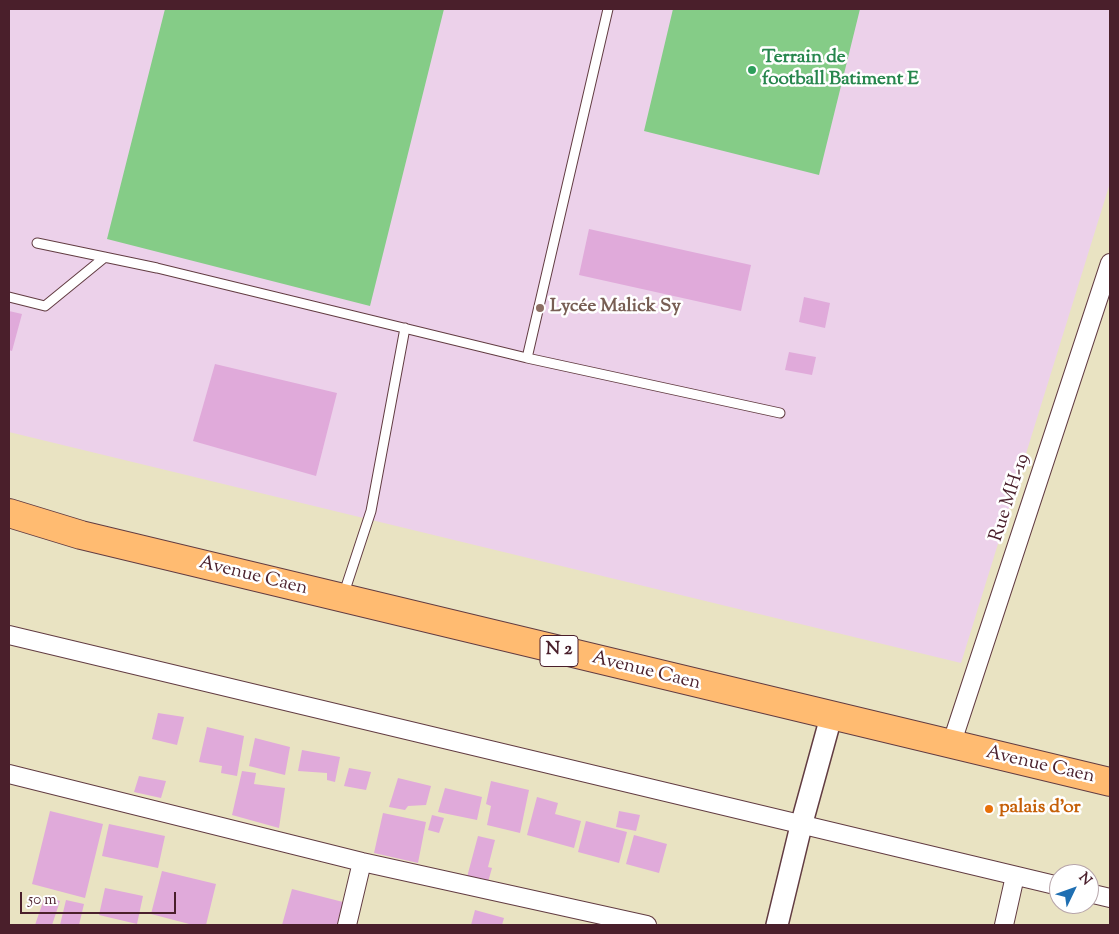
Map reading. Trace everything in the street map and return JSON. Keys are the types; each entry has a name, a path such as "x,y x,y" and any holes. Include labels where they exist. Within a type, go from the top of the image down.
{"highway":[{"name":"Avenue Caen","path":"9,514 81,535 831,717 1110,782"}],"street":[{"name":"Rue MH-19","path":"951,745 1110,263"},
{"path":"9,635 801,826 1049,884"},
{"path":"777,925 801,826 831,717"},
{"path":"9,774 362,862 647,925"},
{"path":"347,925 362,862"},
{"path":"1004,925 1015,876"}],"lane":[{"path":"527,358 608,9"},
{"path":"37,243 105,257 527,358 780,413"},
{"path":"9,296 45,306 105,257"},
{"path":"342,598 371,511 405,328"}],"shaded area":[{"name":"Lycée Malick Sy","path":"9,9 1110,9 1110,183 961,663 9,432"}],"green space":[{"path":"165,9 444,9 370,306 107,239"},
{"name":"Terrain de football Batiment E","path":"673,9 860,9 819,175 644,131"}],"building":[{"path":"589,229 751,265 741,311 579,275"},
{"path":"804,297 830,303 825,328 799,322"},
{"path":"9,311 22,314 12,351 9,350"},
{"path":"789,352 816,357 812,375 785,370"},
{"path":"215,364 337,393 316,476 193,441"},
{"path":"158,713 184,717 177,745 152,739"},
{"path":"207,727 244,736 237,776 221,773 222,766 199,762"},
{"path":"255,738 290,747 285,775 249,766"},
{"path":"302,750 340,757 335,782 327,780 327,773 298,771"},
{"path":"349,768 371,772 366,790 344,786"},
{"path":"242,771 256,773 254,784 285,788 279,828 232,815"},
{"path":"139,776 166,781 161,798 134,792"},
{"path":"398,778 431,786 426,805 408,806 405,810 389,807"},
{"path":"491,781 529,790 520,833 487,825 491,806 486,804"},
{"path":"445,788 482,797 477,820 438,812"},
{"path":"537,797 558,803 555,814 581,821 574,848 527,835"},
{"path":"50,811 103,824 85,898 32,884"},
{"path":"619,811 640,815 636,831 616,827"},
{"path":"383,813 426,822 418,863 374,853"},
{"path":"432,815 444,818 439,833 428,830"},
{"path":"586,821 627,832 619,863 578,852"},
{"path":"109,824 165,836 158,868 102,856"},
{"path":"634,835 667,844 659,873 626,864"},
{"path":"478,836 495,840 488,867 492,868 488,882 467,877"},
{"path":"162,871 216,884 206,925 193,925 151,914"},
{"path":"105,888 143,896 137,924 99,915"},
{"path":"292,889 343,902 337,925 282,925"},
{"path":"45,896 60,901 52,925 35,925"},
{"path":"66,900 84,904 79,925 60,925"},
{"path":"475,910 504,918 502,925 471,925"}],"place":[{"name":"Terrain de football Batiment E","path":"752,70"},
{"name":"Lycée Malick Sy","path":"540,308"},
{"name":"palais d'or","path":"989,809"}]}
